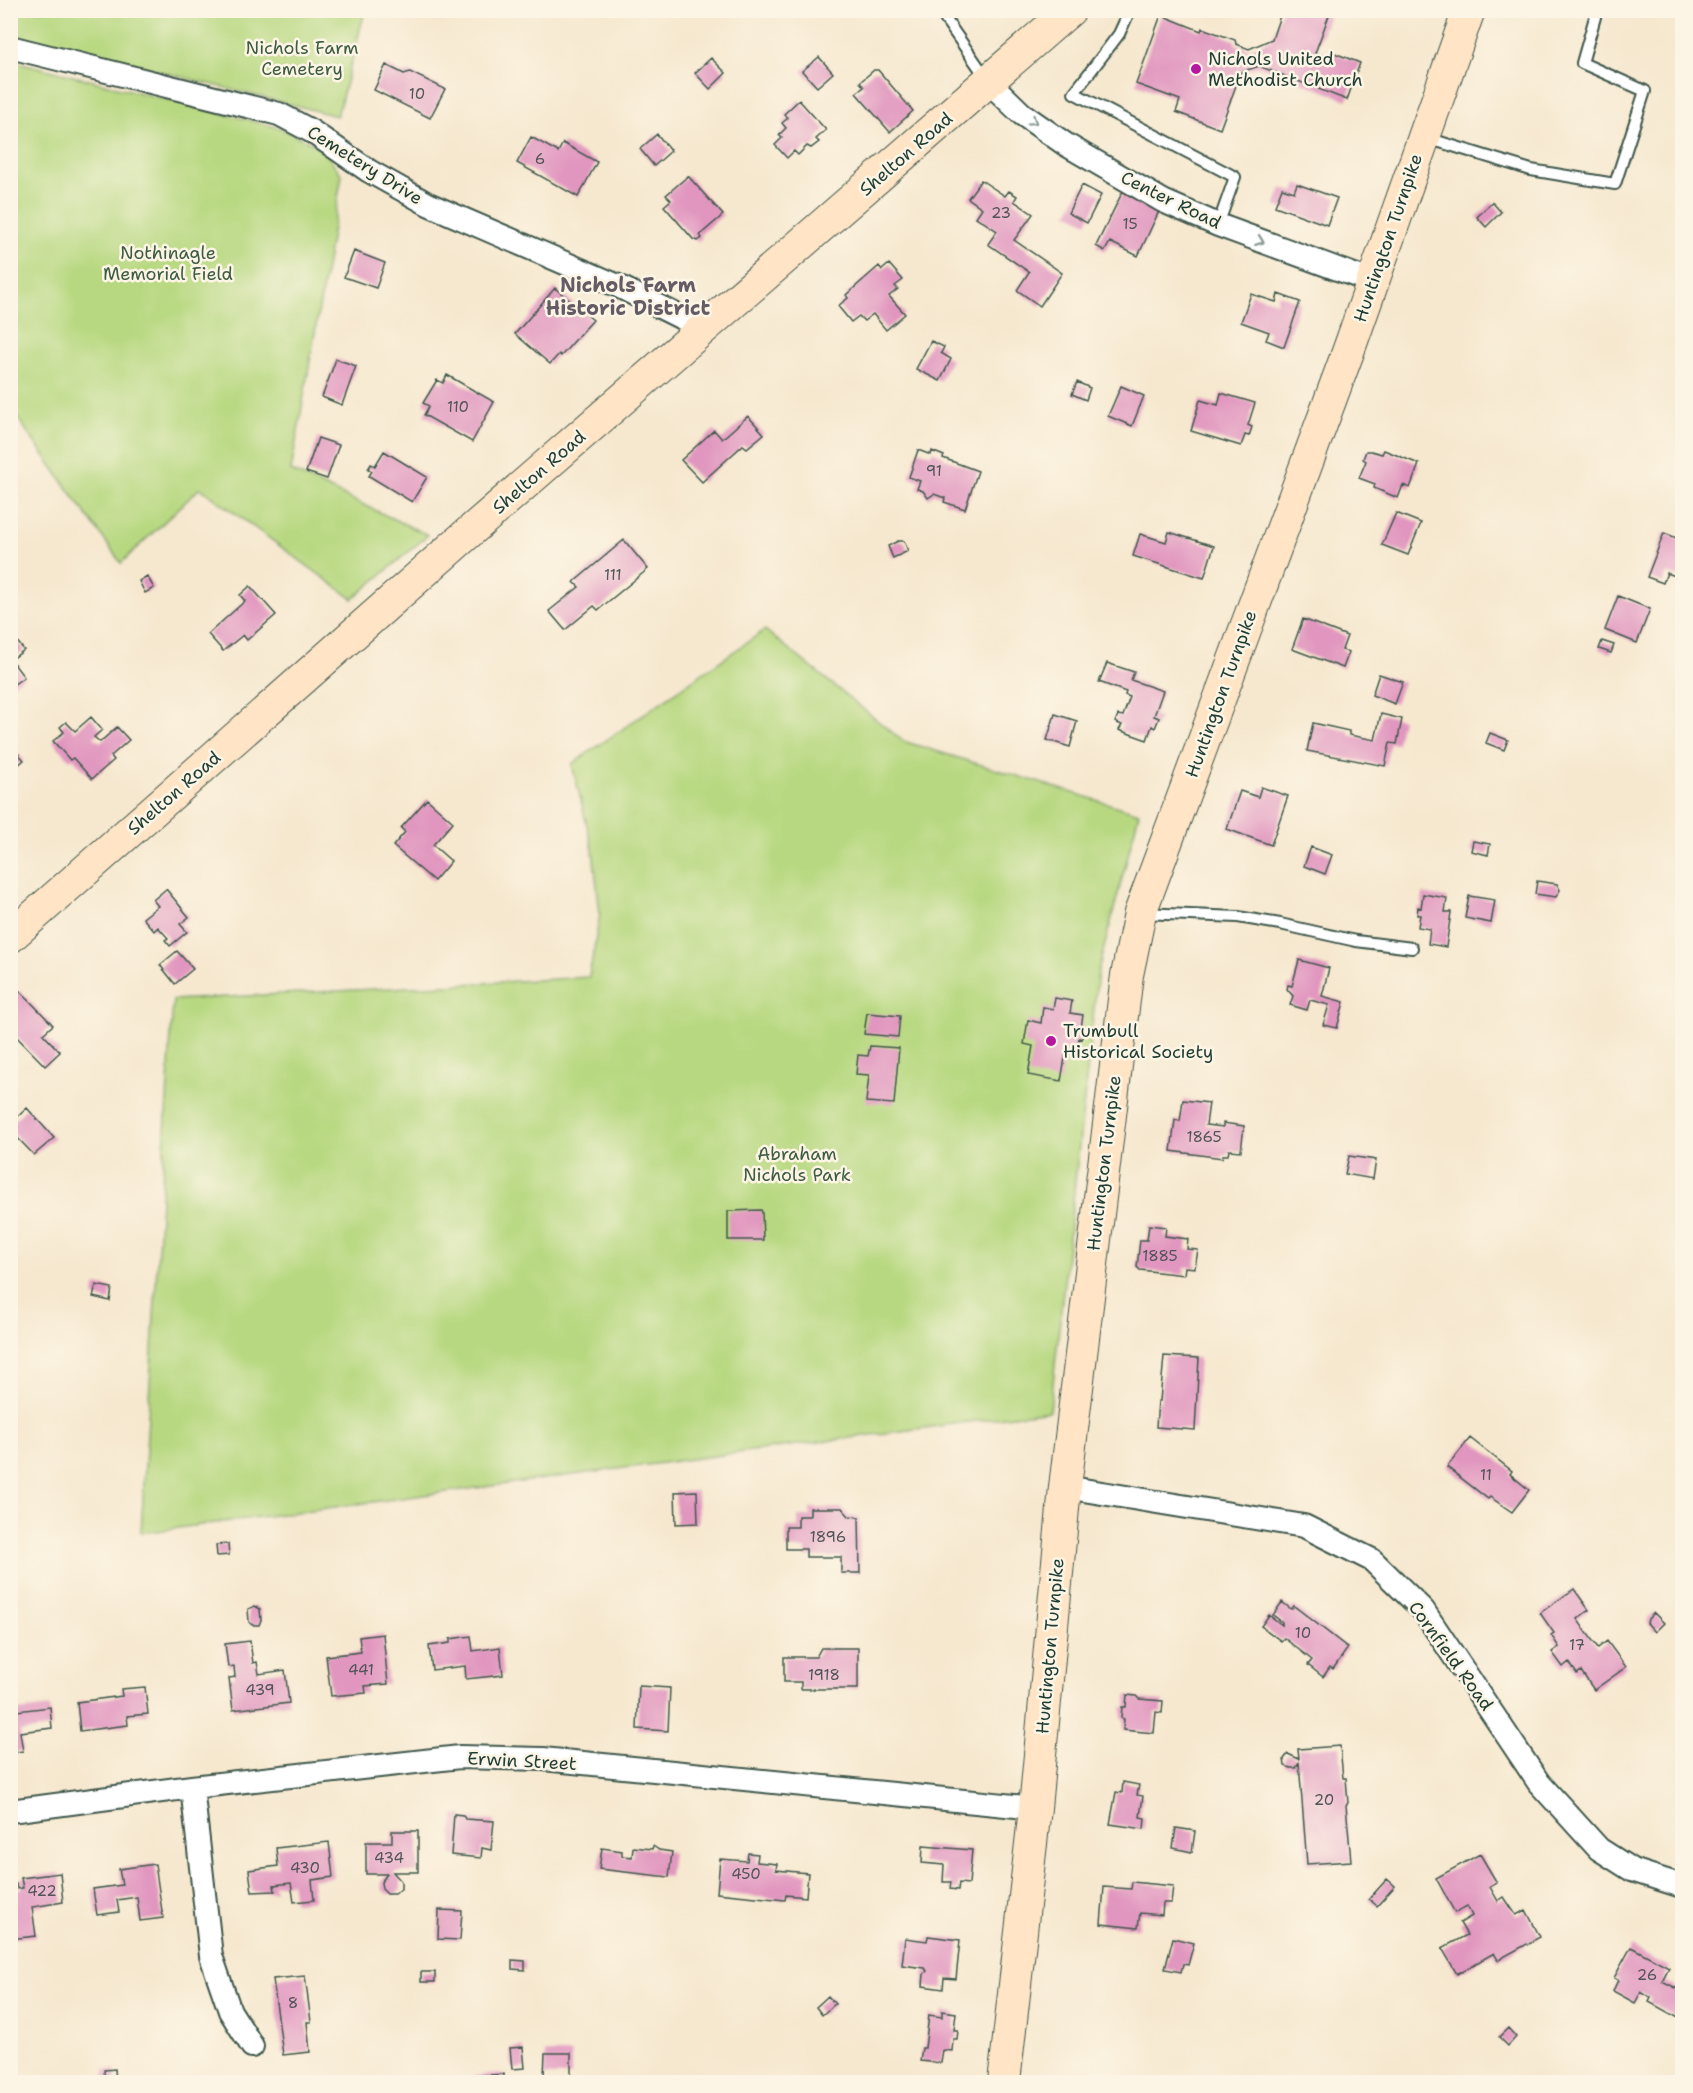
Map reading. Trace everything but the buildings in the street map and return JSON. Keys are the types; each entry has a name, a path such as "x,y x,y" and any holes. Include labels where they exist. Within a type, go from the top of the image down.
{"main road":[{"name":"Shelton Road","path":"10,937 459,541 1070,10"},
{"name":"Huntington Turnpike","path":"1004,2082 1035,1808 1065,1487 1127,975 1140,913 1373,282 1469,10"}],"street":[{"name":"Cemetery Drive","path":"10,47 279,114 311,131 369,171 428,204 618,286 704,329"},
{"name":"Center Road","path":"989,82 1022,114 1065,144 1163,201 1218,225 1373,282"},
{"name":"Cornfield Road","path":"1065,1487 1304,1526 1372,1560 1422,1610 1539,1783 1599,1848 1632,1870 1683,1886"},
{"name":"Erwin Street","path":"10,1811 192,1787 460,1757 543,1760 1035,1808"},
{"path":"192,1787 211,1956 230,2011 252,2046"}],"lane":[{"path":"939,10 989,82"},
{"path":"1130,10 1119,34 1074,93 1235,177 1218,225"},
{"path":"1424,137 1531,170 1615,184 1645,91 1582,63 1597,10"},
{"path":"1140,913 1238,917 1356,941 1412,948"}],"green space":[{"name":"Nichols Farm Cemetery","path":"10,11 365,11 337,116 11,34"},
{"name":"Nothinagle Memorial Field","path":"10,60 280,128 322,148 342,175 291,471 428,535 353,599 200,488 121,563 11,409"},
{"name":"Abraham Nichols Park","path":"765,630 903,741 1139,813 1098,971 1050,1411 141,1533 173,1000 589,977 600,914 593,850 572,764"}],"place":[{"name":"Nichols United Methodist Church","path":"1196,69"},
{"name":"Trumbull Historical Society","path":"1051,1041"}],"district":[{"name":"Nichols Farm Historic District","path":"628,296"}]}
